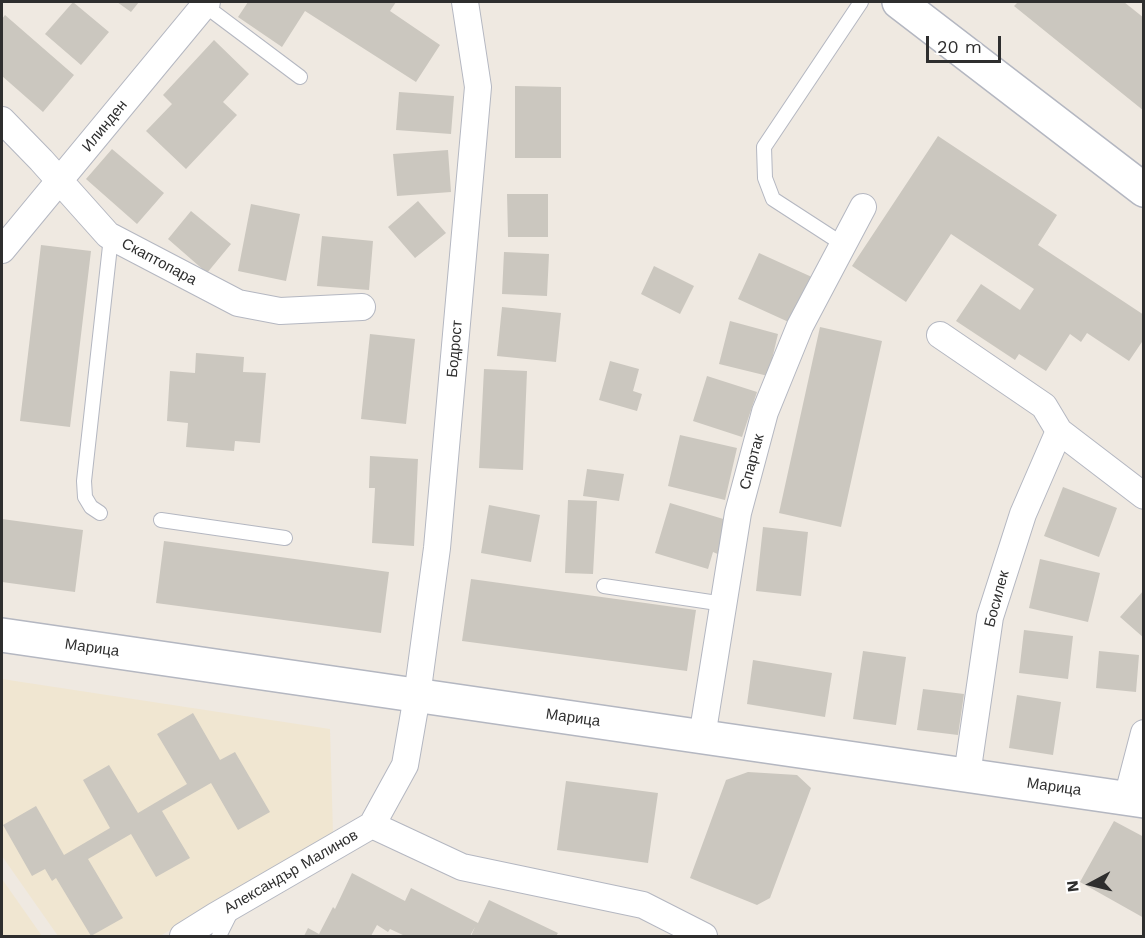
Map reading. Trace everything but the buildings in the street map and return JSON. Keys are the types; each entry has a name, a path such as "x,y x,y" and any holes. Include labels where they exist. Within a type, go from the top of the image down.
{"street":[{"name":"Бодрост","path":"417,696 437,548 478,87 465,2"},
{"path":"899,2 1143,190"},
{"name":"Илинден","path":"2,250 205,3"},
{"name":"Скаптопара","path":"2,120 111,237 238,303 280,311 362,307"},
{"name":"Спартак","path":"702,737 738,513 765,412 800,326 863,207"},
{"path":"940,335 1044,406 1059,431 1143,496"},
{"name":"Босилек","path":"967,775 990,617 1023,514 1059,431"},
{"name":"Марица","path":"2,635 1135,800"},
{"name":"Александър Малинов","path":"183,936 372,825 405,765 417,696"},
{"path":"1135,800 1143,733"},
{"path":"372,825 462,867 643,905 704,936"}],"lane":[{"path":"843,245 773,199 765,178 764,147 861,2"},
{"path":"205,3 300,77"},
{"path":"100,513 91,507 85,497 84,481 111,237"},
{"path":"161,520 285,538"},
{"path":"604,586 724,604"},
{"path":"219,936 236,904"}],"shaded area":[{"path":"2,679 330,729 333,833 160,936 58,936 2,856"},
{"path":"2,879 42,936 2,936"}]}
